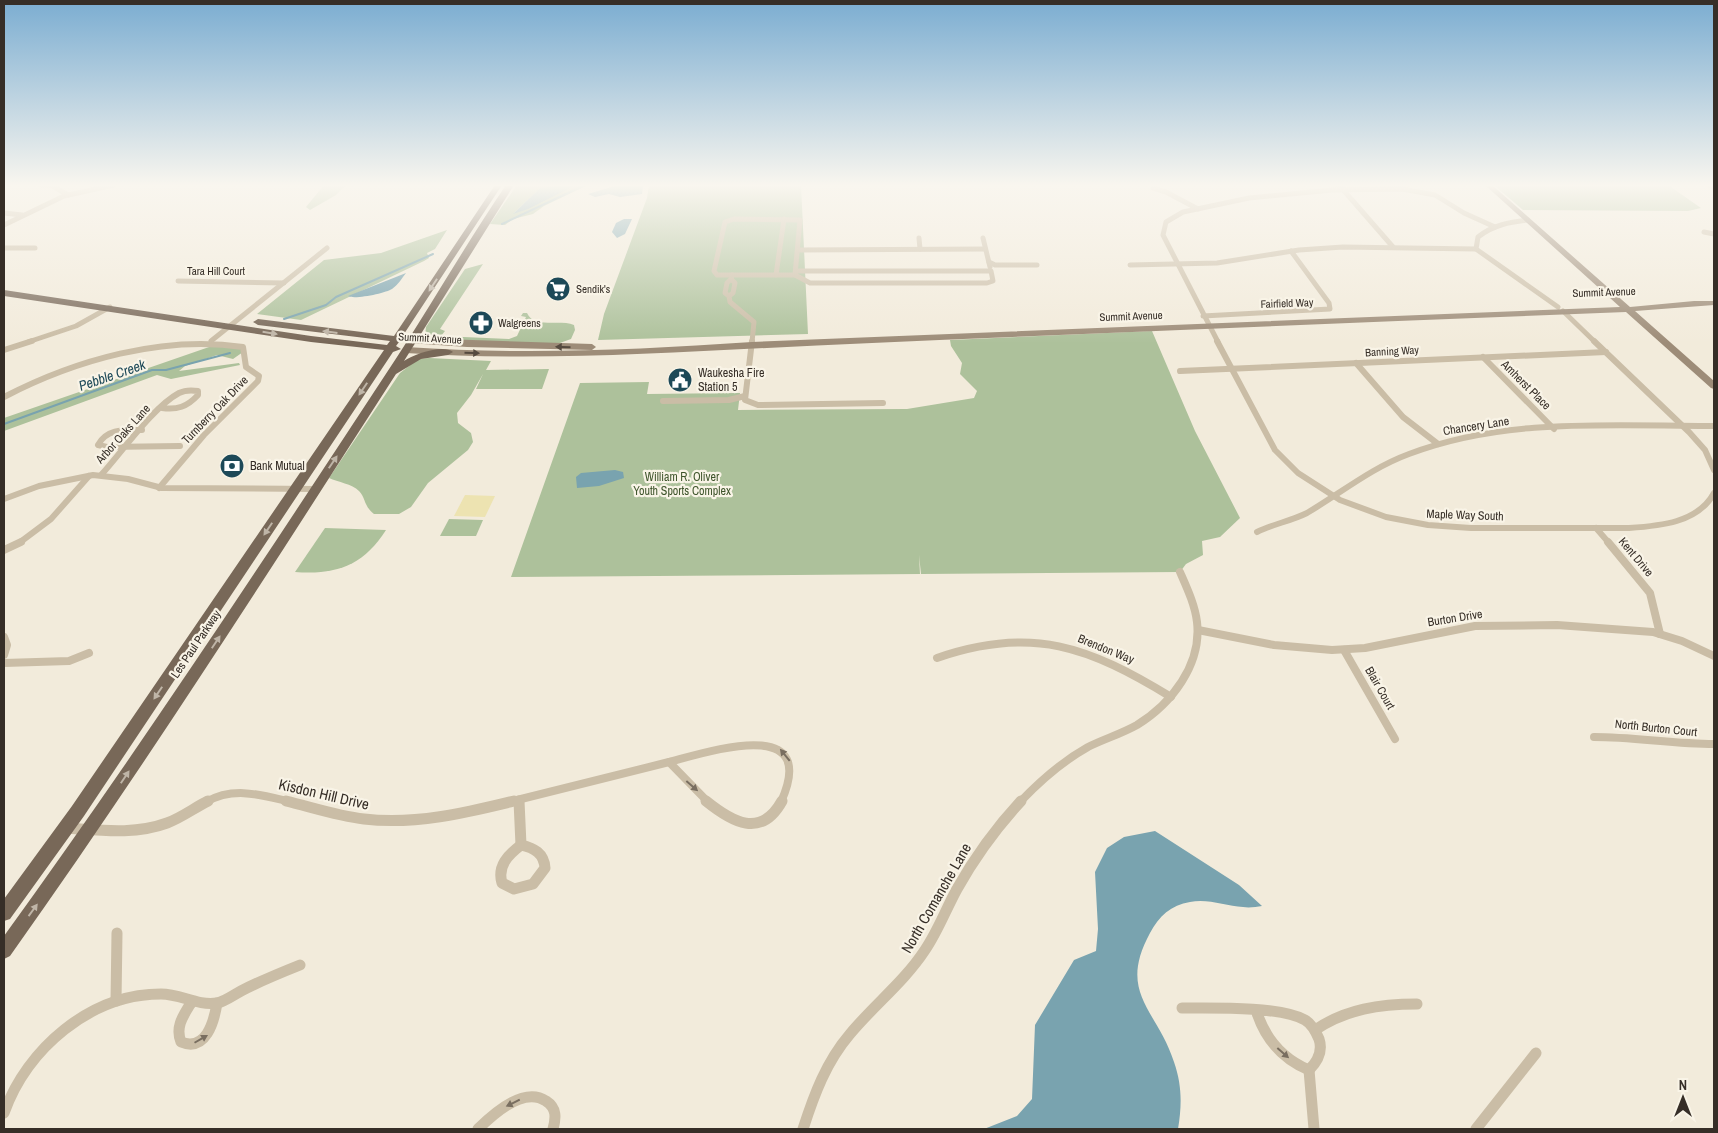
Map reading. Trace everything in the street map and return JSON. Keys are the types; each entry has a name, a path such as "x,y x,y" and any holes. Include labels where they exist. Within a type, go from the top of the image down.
{"main road":[{"name":"Les Paul Parkway","path":"4,913 66,828 463,238"},
{"name":"Les Paul Parkway","path":"4,950 90,828 249,592 477,238"},
{"path":"1549,238 1627,306 1714,386"},
{"name":"Summit Avenue","path":"4,293 390,349 409,345 575,347 752,345"},
{"name":"Summit Avenue","path":"110,307 238,319 396,339 409,345 448,352 570,355 752,345 1714,303"},
{"path":"353,335 384,333 412,316"},
{"path":"389,375 418,356 448,352"}],"street":[{"path":"722,238 714,272 717,275 732,277 796,273 991,271"},
{"path":"776,275 781,238"},
{"path":"796,273 799,238"},
{"path":"919,238 920,249"},
{"path":"796,273 810,283 987,283 993,280 983,238"},
{"name":"Maple Way South","path":"1163,238 1275,450 1297,473 1332,496 1370,512 1425,526 1596,528 1672,522 1694,514 1709,502 1714,493"},
{"path":"1385,238 1393,247"},
{"path":"1476,249 1478,238"},
{"path":"1130,265 1237,261 1343,246 1476,249 1560,309 1683,426 1705,450 1714,470"},
{"path":"4,248 35,248"},
{"path":"211,341 327,248"},
{"path":"798,250 985,249"},
{"name":"Fairfield Way","path":"1204,316 1320,312 1330,309 1329,303 1291,252"},
{"path":"989,262 995,265 1037,265"},
{"path":"918,271 919,283"},
{"path":"728,293 733,290 735,283 732,277"},
{"path":"732,277 727,283 730,302 754,322 745,400 758,405 883,403"},
{"name":"Tara Hill Court","path":"178,281 284,283"},
{"path":"4,350 76,326 110,307"},
{"name":"Turnberry Oak Drive","path":"4,397 20,388 46,378 142,350 211,341 242,347 246,367 259,376 258,381 210,430 160,488"},
{"name":"Banning Way","path":"1180,371 1606,352"},
{"name":"Amherst Place","path":"1483,357 1554,429"},
{"path":"1356,363 1403,417 1438,444"},
{"name":"Arbor Oaks Lane","path":"102,476 127,446 162,408 177,394 186,390 198,391 198,395 187,407 175,410 162,408"},
{"path":"663,401 729,400 745,396"},
{"name":"Chancery Lane","path":"1259,531 1288,523 1395,459 1438,444 1497,433 1554,429 1714,426"},
{"path":"142,430 117,431 105,435 98,442 101,446 180,446"},
{"path":"4,499 39,486 89,476 128,478 160,488 314,489"},
{"path":"4,550 18,545 40,529 89,476"},
{"name":"Kent Drive","path":"1596,528 1646,587 1652,598 1660,634"},
{"path":"1180,572 1194,600 1198,630"},
{"name":"Burton Drive","path":"1198,630 1289,647 1344,650 1376,646 1438,631 1493,624 1620,628 1660,634 1714,656"},
{"name":"North Comanche Lane","path":"802,1129 811,1102 832,1060 847,1037 921,956 966,872 1004,820 1032,790 1067,761 1090,746 1118,735 1147,719 1171,697 1188,669 1198,630"},
{"path":"4,637 7,645 4,655"},
{"name":"Brendon Way","path":"938,658 990,643 1020,641 1049,644 1089,653 1110,662 1171,697"},
{"name":"Blair Court","path":"1344,650 1395,739"},
{"path":"4,664 69,661 89,653"},
{"name":"North Burton Court","path":"1594,737 1621,737 1675,744 1714,744"},
{"name":"Kisdon Hill Drive","path":"66,828 154,828 172,821 212,797 238,791 250,792 350,817 388,821 450,816 668,762 729,748 769,745 780,749 788,757 792,772 776,812 762,822 747,824 728,817 689,784 668,762"},
{"path":"519,800 521,845"},
{"path":"521,845 538,850 543,857 545,868 534,884 514,889 502,883 500,871 512,852 521,845"},
{"path":"116,1001 117,933"},
{"path":"4,1114 17,1080 44,1047 92,1013 116,1001 133,996 175,995 190,1003 217,1003 300,965"},
{"path":"190,1003 182,1017 177,1033 178,1039 182,1043 189,1044 201,1041 214,1027 217,1019 217,1003"},
{"path":"1315,1030 1356,1009 1390,1004 1417,1004"},
{"path":"1182,1008 1293,1016 1305,1020 1315,1030 1321,1047 1320,1056 1309,1070 1314,1129"},
{"path":"1257,1013 1269,1040 1276,1048 1294,1064 1309,1070"},
{"path":"1476,1129 1491,1106 1536,1053"},
{"path":"478,1129 510,1104 538,1096 552,1105 555,1115 553,1129"}],"green space":[{"path":"424,238 442,238 435,249 427,253 429,258 424,261 301,320 257,314 324,260 381,253"},
{"path":"632,238 803,238 808,334 598,340 604,314"},
{"path":"483,264 440,329 445,331 441,336 509,339 517,336 526,317 521,316 523,313 527,313 535,321 574,325 575,330 571,339 557,344 429,339 425,336 426,327 465,269"},
{"name":"William R. Oliver Youth Sports Complex","path":"1152,331 1195,431 1240,518 1220,537 1202,541 1203,555 1186,564 1180,572 921,574 919,555 920,574 511,577 580,383 649,382 647,394 740,393 738,410 907,409 974,398 977,391 960,374 962,363 951,346 950,340"},
{"path":"212,346 241,348 243,352 233,359 217,355 185,366 179,371 239,363 240,365 171,379 157,375 4,431 4,418"},
{"path":"418,359 491,361 486,370 549,369 542,389 476,389 483,374 471,395 457,413 458,423 471,433 473,442 468,450 428,483 411,507 399,514 374,514 356,489 329,478 400,373"},
{"path":"449,519 483,520 476,536 440,536"},
{"path":"325,528 386,530 368,552 347,566 323,572 295,572"}],"sand":[{"path":"465,495 495,496 485,517 454,516"}],"water":[{"path":"406,273 396,286 389,291 363,297 348,296"},
{"path":"615,470 623,472 624,478 599,486 577,488 576,477 581,473"},
{"path":"1155,831 1239,885 1262,906 1245,907 1203,901 1183,903 1166,912 1157,921 1141,954 1137,971 1143,1001 1167,1044 1179,1079 1181,1103 1178,1129 984,1129 1017,1116 1032,1099 1035,1025 1074,960 1096,951 1098,929 1095,872 1107,848 1124,837"}],"waterway":[{"name":"Pebble Creek","path":"284,319 326,305 336,297 433,254"},
{"name":"Pebble Creek","path":"4,424 152,370 166,370 230,353"}],"place":[{"name":"Sendik's","path":"558,289"},
{"name":"Walgreens","path":"481,323"},
{"name":"Waukesha Fire Station 5","path":"680,380"},
{"name":"Bank Mutual","path":"232,466"}]}
